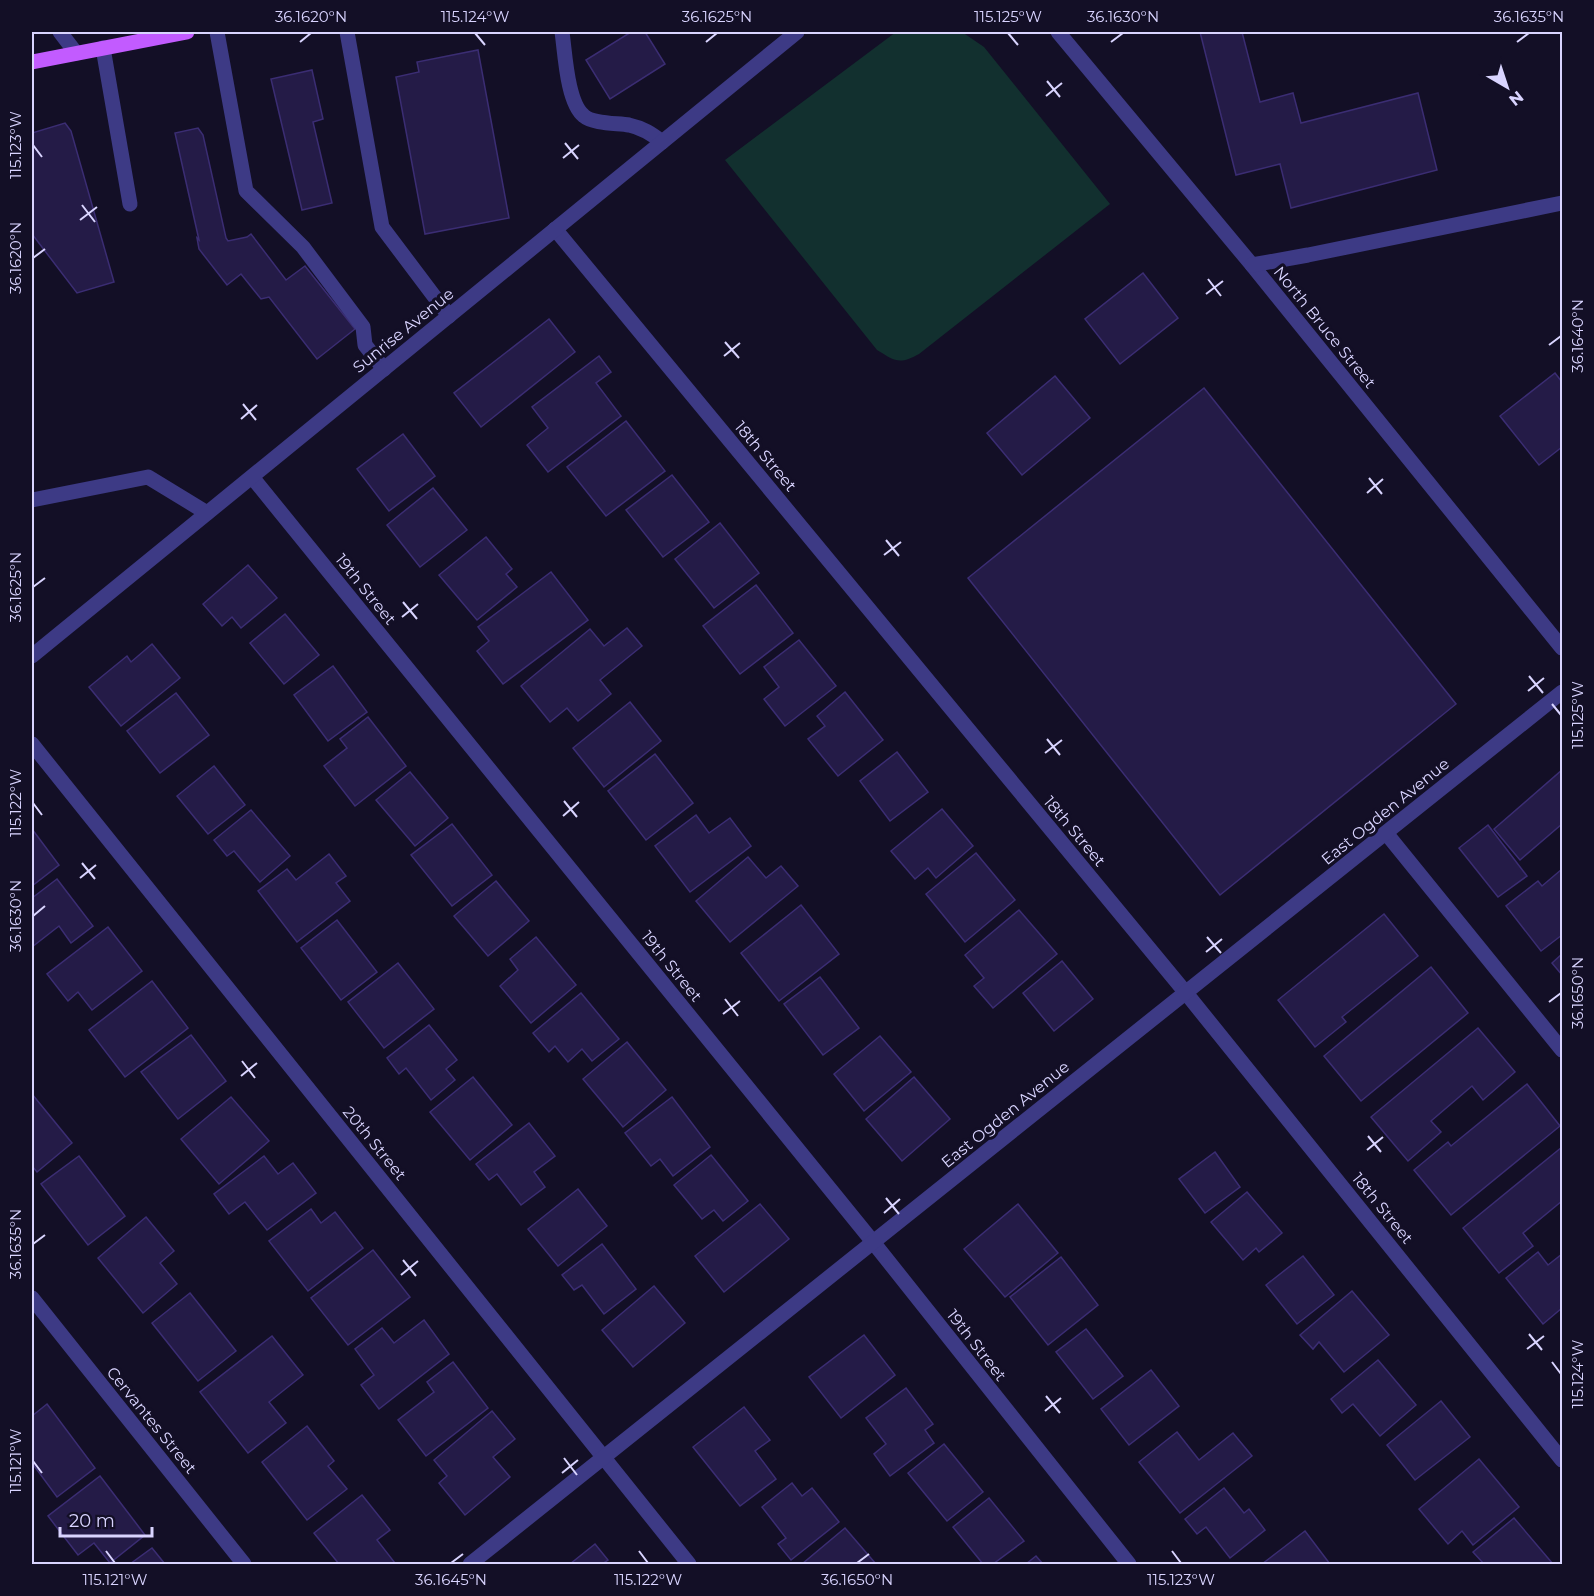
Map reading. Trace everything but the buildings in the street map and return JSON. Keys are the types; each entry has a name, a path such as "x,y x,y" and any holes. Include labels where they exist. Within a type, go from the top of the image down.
{"main road":[{"path":"32,62 187,32"}],"street":[{"path":"60,32 76,53"},
{"path":"217,32 246,191 303,248 363,327 365,345 384,369"},
{"path":"347,32 382,226 449,316"},
{"path":"562,32 570,89 584,117 632,125 648,131 662,142"},
{"name":"Sunrise Avenue","path":"32,656 797,32"},
{"name":"North Bruce Street","path":"1065,34 1563,648"},
{"path":"104,48 130,204"},
{"path":"1252,265 1563,203"},
{"name":"18th Street","path":"555,230 1186,993 1563,1460"},
{"path":"32,500 148,477 207,513"},
{"name":"19th Street","path":"252,477 873,1242 1129,1564"},
{"name":"East Ogden Avenue","path":"470,1564 1563,692"},
{"name":"20th Street","path":"32,744 689,1564"},
{"path":"1386,833 1563,1050"},
{"name":"Cervantes Street","path":"32,1298 244,1564"}],"green space":[{"path":"896,32 962,32 984,47 1110,204 919,354 907,360 893,359 877,350 725,160"}]}
